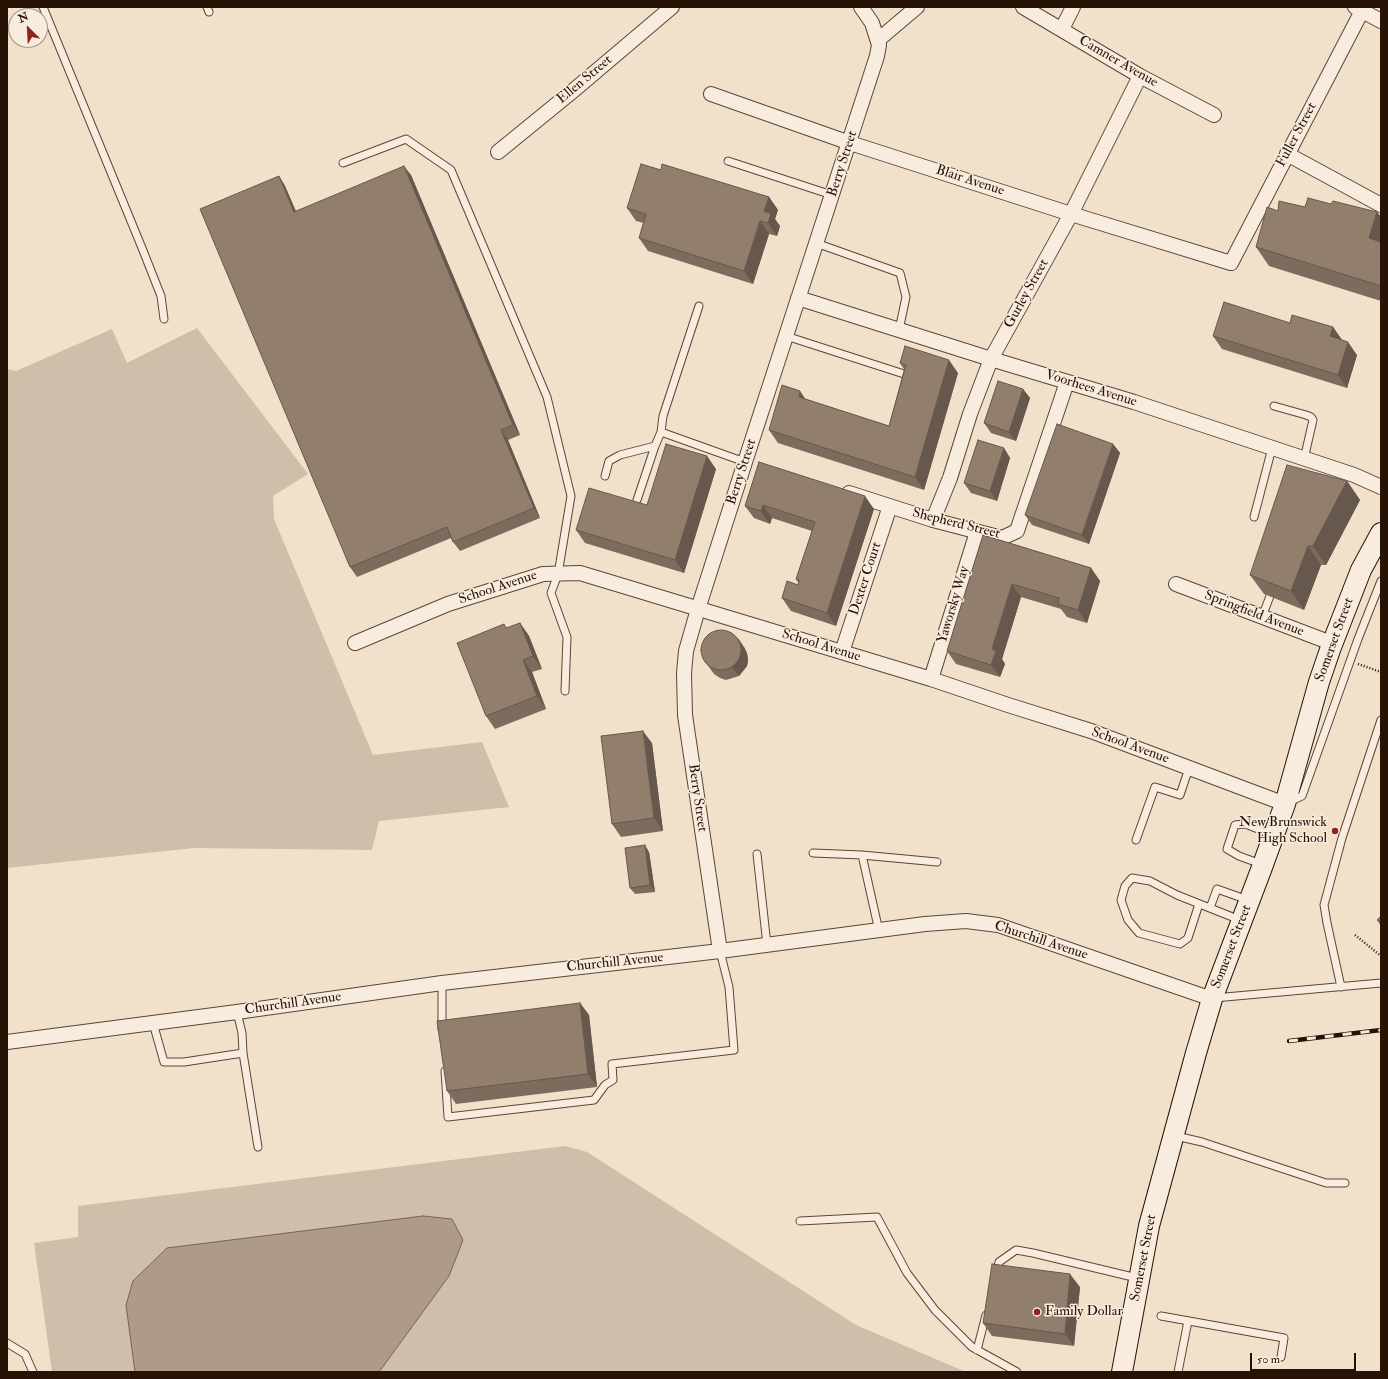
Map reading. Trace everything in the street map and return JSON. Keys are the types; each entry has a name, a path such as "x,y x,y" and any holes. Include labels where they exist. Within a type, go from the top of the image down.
{"main road":[{"name":"Somerset Street","path":"1122,1372 1149,1226 1212,999 1264,864 1285,804 1319,682 1331,647 1361,570 1381,533"}],"street":[{"name":"Ellen Street","path":"498,152 672,7"},
{"name":"Berry Street","path":"720,951 685,715 685,658 698,609 877,56 879,45 878,40 872,23 861,7"},
{"path":"878,40 917,7"},
{"name":"Camner Avenue","path":"1023,7 1140,76 1214,115"},
{"path":"1062,29 1073,7"},
{"path":"1360,8 1381,21"},
{"name":"Fuller Street","path":"1230,263 1287,154 1360,8"},
{"name":"Gurley Street","path":"933,520 950,478 970,414 991,359 1071,214 1140,76"},
{"name":"Blair Avenue","path":"711,94 850,143 1230,263"},
{"path":"1287,154 1381,205"},
{"name":"Voorhees Avenue","path":"798,298 991,359 1134,402 1272,448 1311,464 1354,476 1381,487"},
{"name":"Shepherd Street","path":"836,490 933,520 1002,538 1017,531 1067,382"},
{"path":"745,462 760,466"},
{"name":"Dexter Court","path":"842,652 890,506"},
{"name":"Yaworsky Way","path":"931,679 977,532"},
{"name":"School Avenue","path":"355,643 448,604 543,574 580,573 931,679 1091,731 1285,804"},
{"name":"Springfield Avenue","path":"1176,584 1326,641 1331,647"},
{"name":"Churchill Avenue","path":"7,1042 237,1012 442,982 720,951 925,924 966,921 998,925 1212,999"}],"lane":[{"path":"43,7 161,296 164,319"},
{"path":"343,163 406,139 451,170 547,397 571,496 558,574 551,592 567,637 565,691"},
{"path":"728,161 832,195"},
{"path":"816,243 900,273 906,297 899,330"},
{"path":"637,500 661,432 663,416 700,306"},
{"path":"786,336 904,374"},
{"path":"1274,406 1306,415 1311,417 1313,420 1311,464"},
{"path":"661,432 745,462"},
{"path":"605,476 609,461 620,454 655,446"},
{"path":"1254,518 1272,448"},
{"path":"1285,804 1302,796 1358,639 1381,581"},
{"path":"1262,617 1270,596"},
{"path":"1341,987 1324,905 1342,838 1381,720"},
{"path":"1136,840 1155,787 1180,795 1189,768"},
{"path":"1264,864 1240,856 1227,849 1235,825 1248,825 1274,835"},
{"path":"813,853 862,855 937,862"},
{"path":"757,854 767,945"},
{"path":"862,855 880,930"},
{"path":"1199,904 1188,938 1180,944 1139,934 1128,920 1120,900 1125,886 1132,878 1150,881 1177,895 1242,921"},
{"path":"1210,908 1217,889 1250,901"},
{"path":"444,1062 448,1117 594,1100 605,1086 613,1080 612,1064 734,1050 729,987 720,951"},
{"path":"442,982 442,1038"},
{"path":"1212,999 1381,983"},
{"path":"237,1012 242,1033 258,1147"},
{"path":"153,1023 164,1062 184,1062 244,1053"},
{"path":"1174,1135 1202,1142 1326,1182 1345,1184"},
{"path":"800,1221 877,1217 907,1273 936,1310 972,1347 1017,1372"},
{"path":"994,1284 999,1262 1016,1250 1032,1252 1140,1278"},
{"path":"977,1350 988,1306"},
{"path":"1161,1316 1284,1338 1280,1358"},
{"path":"1178,1372 1188,1321"},
{"path":"7,1343 25,1354 34,1372"}],"path":[{"path":"1358,664 1381,672"},
{"path":"1355,935 1381,956"}],"shaded area":[{"path":"197,328 308,474 273,496 274,519 373,755 482,742 509,807 379,821 372,850 194,848 7,868 7,369 16,371 112,329 127,363"},
{"path":"565,1146 587,1152 856,1325 966,1372 52,1372 34,1243 78,1237 78,1206"},
{"path":"423,1216 452,1219 463,1240 449,1276 379,1372 135,1372 126,1305 133,1281 167,1248"}],"building":[{"path":"641,164 661,170 662,164 769,197 764,211 771,214 768,223 760,221 744,271 639,238 646,214 627,208"},
{"path":"404,166 513,425 501,430 534,508 453,542 447,527 350,567 200,209 279,176 294,212"},
{"path":"1308,198 1331,204 1333,201 1377,212 1369,238 1381,242 1381,286 1256,247 1267,207 1278,211 1279,201 1305,207"},
{"path":"1224,302 1290,323 1292,315 1333,327 1330,336 1348,342 1338,375 1213,336"},
{"path":"905,346 949,360 915,477 769,430 782,385 800,391 799,397 889,426 906,365 900,363"},
{"path":"998,381 1023,389 1009,432 984,423"},
{"path":"1057,424 1113,444 1082,535 1025,515"},
{"path":"978,440 1004,448 990,491 964,483"},
{"path":"666,444 707,456 675,560 576,530 589,488 647,505"},
{"path":"759,462 865,496 827,613 782,598 787,581 798,585 799,580 796,579 815,522 763,505 761,511 745,506"},
{"path":"1287,465 1347,481 1313,546 1308,546 1291,591 1250,575"},
{"path":"983,535 1091,568 1078,610 1058,604 1059,598 1012,584 992,649 996,651 991,665 947,651"},
{"path":"520,623 533,656 523,660 537,696 486,716 457,643 504,624 506,628"},
{"path":"717,630 725,630 732,633 738,639 741,650 738,661 732,667 725,670 717,670 710,667 704,661 701,654 701,646 704,639 710,633"},
{"path":"643,731 654,818 612,824 601,736"},
{"path":"645,845 650,885 630,888 625,848"},
{"path":"1381,916 1381,922 1377,920"},
{"path":"580,1003 588,1074 447,1091 437,1021"},
{"name":"Family Dollar","path":"992,1264 1070,1274 1065,1334 983,1323"}],"railway":[{"path":"1289,1041 1381,1030"}],"place":[{"name":"New Brunswick High School","path":"1335,831"},
{"name":"Family Dollar","path":"1037,1312"}]}
